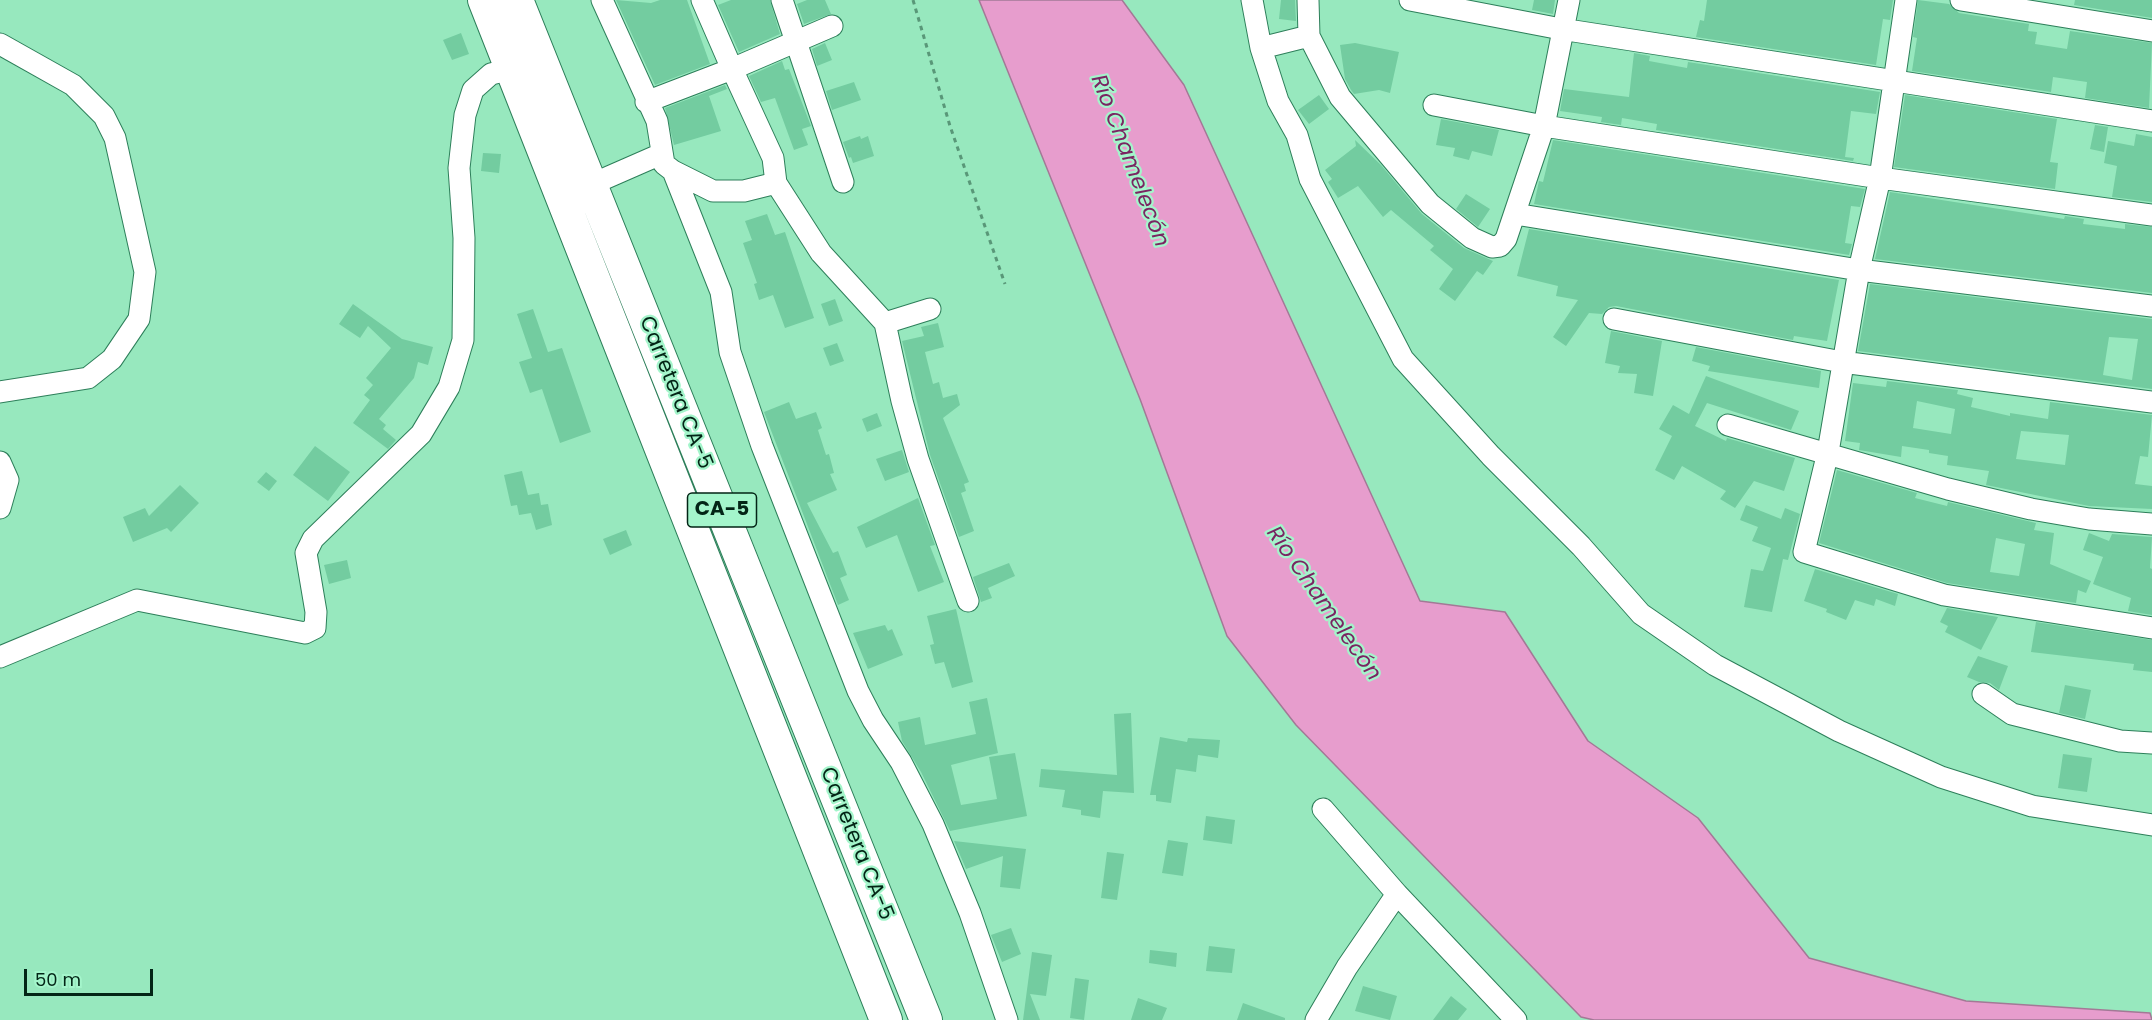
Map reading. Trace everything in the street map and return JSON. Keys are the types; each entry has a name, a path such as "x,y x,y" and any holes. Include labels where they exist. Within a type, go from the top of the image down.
{"highway":[{"name":"Carretera CA-5","path":"484,0 886,1020"},
{"name":"Carretera CA-5","path":"517,0 926,1020"}],"street":[{"path":"602,0 646,102 657,121 667,163 721,291 730,352 762,446 858,691 873,720 901,762 933,824 970,913 1007,1020"},
{"path":"702,0 773,158 776,183 821,253 885,323 915,449 968,601"},
{"path":"782,0 798,42 843,182"},
{"path":"1252,0 1261,48 1278,101 1297,135 1310,179 1403,359 1491,456 1581,546 1641,614 1715,665 1839,731 1941,777 2032,806 2152,825"},
{"path":"1308,0 1309,36 1340,97 1430,204 1472,238 1492,247 1500,246 1506,239 1544,126 1561,29 1569,0"},
{"path":"1410,0 1561,29 2152,121"},
{"path":"1906,0 1880,178 1842,362 1828,452 1804,552 1944,595 2152,628"},
{"path":"1961,0 2152,31"},
{"path":"646,102 732,69 832,26"},
{"path":"1261,48 1309,36"},
{"path":"0,44 73,86 104,116 115,138 145,272 139,319 112,359 88,378 0,392"},
{"path":"0,657 137,600 305,633 315,628 316,612 306,553 313,539 422,434 449,387 463,340 464,238 459,168 465,116 473,90 491,74 512,69"},
{"path":"1434,105 1544,126 1880,178 2152,215"},
{"path":"561,198 591,185 667,163 713,191 744,190 776,183"},
{"path":"1515,214 1860,270 2152,306"},
{"path":"885,323 930,309"},
{"path":"1614,320 1842,362 2152,402"},
{"path":"1728,425 1828,452 1948,489 2031,509 2089,519 2152,524"},
{"path":"0,462 8,480 0,508"},
{"path":"1983,694 2012,714 2120,741 2152,743"},
{"path":"1323,809 1397,894 1515,1020"},
{"path":"1316,1020 1347,967 1397,894"},
{"path":"870,980 881,1020"}],"path":[{"path":"914,0 950,126 1005,284"}],"water":[{"name":"Río Chamelecón","path":"979,0 1122,0 1184,85 1420,601 1505,612 1588,741 1698,818 1809,958 1966,1001 2150,1013 2152,1020 1594,1020 1581,1017 1296,725 1227,636 1140,399"}],"building":[{"path":"616,0 651,3 660,0 687,0 710,64 655,85"},
{"path":"731,0 770,0 780,34 739,52 718,5"},
{"path":"807,0 825,0 831,14 804,24 797,4"},
{"path":"1281,0 1295,0 1296,21 1279,19"},
{"path":"1534,0 1555,0 1553,14 1532,10"},
{"path":"1707,0 1893,0 1890,20 1883,19 1876,65 1696,37 1700,20 1704,21"},
{"path":"1918,0 1949,4 1959,13 2029,24 2028,31 2037,32 2035,44 2067,49 2070,31 2152,43 2149,108 2085,98 2087,82 2053,77 2051,92 1912,71 1917,38 1913,37"},
{"path":"2075,0 2152,0 2152,18 2074,5"},
{"path":"461,33 469,54 452,60 443,40"},
{"path":"825,43 832,60 817,66 812,49"},
{"path":"1355,43 1399,52 1390,93 1379,90 1354,94 1351,90 1345,79 1340,45"},
{"path":"1634,53 1650,56 1649,61 1687,68 1688,62 1880,92 1876,114 1851,111 1845,157 1854,158 1853,161 1656,130 1657,124 1622,118 1621,125 1601,122 1602,117 1560,111 1564,89 1629,97"},
{"path":"782,61 785,70 789,69 811,126 802,129 808,145 794,150 775,98 761,102 749,76"},
{"path":"854,82 861,100 832,110 826,91"},
{"path":"725,85 727,89 709,96 721,131 674,145 665,108"},
{"path":"1319,95 1329,109 1309,124 1298,110"},
{"path":"1905,95 2057,119 2050,162 2058,163 2055,189 1894,167"},
{"path":"1441,119 1499,130 1492,156 1472,151 1469,160 1453,156 1455,148 1436,145"},
{"path":"2095,125 2108,127 2104,152 2090,149"},
{"path":"2136,134 2152,137 2152,202 2112,197 2117,166 2104,163 2108,141 2134,146"},
{"path":"860,136 861,139 868,136 874,156 853,163 843,142"},
{"path":"1355,140 1381,165 1422,214 1464,248 1493,261 1483,275 1477,271 1455,301 1439,289 1453,269 1430,250 1434,246 1391,210 1383,217 1358,186 1338,198 1328,182 1332,179 1325,170 1356,146"},
{"path":"1553,140 1865,189 1860,207 1851,206 1845,243 1852,244 1849,255 1534,204 1539,181 1543,182"},
{"path":"483,153 501,154 499,173 481,171"},
{"path":"1890,192 2064,219 2065,216 2084,219 2083,224 2125,229 2125,224 2152,227 2152,293 1875,259"},
{"path":"1466,194 1490,209 1478,227 1456,209"},
{"path":"767,214 775,235 785,232 814,318 785,328 773,295 759,300 754,284 757,283 743,243 752,240 745,221"},
{"path":"1529,229 1839,280 1827,341 1794,336 1793,340 1616,306 1609,307 1602,314 1589,313 1566,346 1553,337 1578,300 1556,296 1558,286 1517,276"},
{"path":"1870,284 2152,319 2152,389 1858,351","holes":["2109,337 2138,339 2132,380 2103,375"]},
{"path":"835,299 843,321 829,326 821,304"},
{"path":"353,304 402,339 433,347 428,365 418,362 414,378 379,419 386,425 383,429 396,440 388,449 353,423 370,400 364,395 373,385 366,378 391,348 368,326 360,338 339,324"},
{"path":"533,309 548,352 562,348 591,432 560,443 542,389 530,393 519,362 532,358 517,314"},
{"path":"938,323 944,347 925,352 933,384 939,382 943,398 957,394 960,405 943,418 969,482 964,484 966,491 961,493 974,531 959,537 930,455 902,341 924,336 921,327"},
{"path":"1611,331 1662,341 1653,396 1634,393 1637,374 1618,373 1620,366 1605,363"},
{"path":"837,343 844,361 830,366 823,348"},
{"path":"1696,347 1821,371 1819,388 1708,371 1710,366 1692,361"},
{"path":"1706,376 1799,411 1791,430 1707,403 1695,426 1726,441 1727,438 1795,458 1784,491 1754,481 1735,508 1720,499 1726,491 1682,466 1674,480 1655,470 1672,436 1659,429 1673,405 1689,414"},
{"path":"1887,381 1958,390 1957,394 1973,398 1971,407 2010,416 2010,413 2048,419 2050,402 2152,415 2148,457 2140,456 2135,484 2152,486 2152,509 2089,506 1986,485 1989,471 1947,465 1948,456 1929,453 1929,450 1902,446 1901,457 1859,450 1860,443 1845,441 1853,383 1886,387","holes":["1917,401 1955,409 1951,434 1913,428","2021,431 2069,435 2065,465 2016,459"]},
{"path":"789,402 796,419 816,412 822,428 818,430 826,455 829,454 834,473 830,474 837,490 807,503 833,553 838,551 847,575 840,578 849,600 838,605 764,412"},
{"path":"877,413 882,426 867,432 862,419"},
{"path":"315,446 350,472 328,501 293,475"},
{"path":"902,450 909,472 885,481 876,459"},
{"path":"1837,470 1917,493 1915,498 1947,506 1948,502 2036,523 2034,530 2054,533 2050,564 2091,581 2086,593 2078,590 2076,603 1947,583 1819,543","holes":["1996,538 2025,544 2019,576 1990,572"]},
{"path":"522,471 528,495 539,493 541,505 548,504 552,525 536,530 531,513 519,515 517,505 511,506 504,475"},
{"path":"266,472 277,481 269,491 257,482"},
{"path":"180,485 199,503 171,532 167,528 133,542 123,517 145,508 149,516"},
{"path":"918,498 935,545 930,546 944,582 918,592 897,535 866,548 857,527"},
{"path":"1746,505 1781,519 1785,508 1800,514 1788,560 1783,559 1772,612 1744,607 1751,569 1763,571 1771,548 1752,541 1758,527 1740,520"},
{"path":"626,530 632,545 610,555 603,539"},
{"path":"2089,533 2109,541 2112,534 2152,537 2150,568 2152,569 2152,615 2128,611 2131,598 2093,584 2103,557 2083,550"},
{"path":"347,560 351,578 329,584 324,565"},
{"path":"1009,563 1015,576 988,588 992,598 981,602 973,577"},
{"path":"1815,569 1898,594 1895,606 1876,599 1874,606 1855,600 1846,620 1826,612 1827,609 1804,601"},
{"path":"1947,608 1998,617 1981,650 1945,632 1948,626 1940,622"},
{"path":"956,609 973,682 952,688 944,662 935,664 930,645 934,644 927,616"},
{"path":"2036,622 2152,640 2152,672 2133,670 2134,664 2031,652"},
{"path":"885,625 888,631 892,629 903,655 868,669 853,633"},
{"path":"1978,656 2008,666 1999,690 1990,683 1979,682 1967,677"},
{"path":"2065,685 2091,690 2085,719 2059,713"},
{"path":"987,698 998,753 951,765 961,805 997,799 989,757 1015,753 1027,816 950,831 921,772 902,741 898,722 920,717 925,745 976,734 969,702"},
{"path":"1131,713 1134,793 1103,791 1100,818 1081,815 1081,810 1062,807 1065,790 1039,787 1041,769 1117,775 1114,714"},
{"path":"1160,737 1187,742 1188,738 1220,740 1218,758 1198,755 1196,772 1176,769 1171,803 1156,801 1156,795 1150,795"},
{"path":"2063,754 2092,758 2087,792 2058,788"},
{"path":"1206,816 1235,820 1232,844 1203,840"},
{"path":"1168,840 1188,843 1183,876 1162,873"},
{"path":"954,841 1026,849 1020,889 1000,887 1003,856 966,869"},
{"path":"1107,852 1124,854 1117,900 1101,898"},
{"path":"1011,928 1021,954 1002,962 991,935"},
{"path":"1209,946 1235,949 1232,973 1206,971"},
{"path":"1150,950 1177,953 1176,967 1149,963"},
{"path":"1032,952 1052,955 1046,996 1030,994 1040,1020 1023,1020"},
{"path":"1075,978 1089,980 1084,1020 1070,1018"},
{"path":"1363,986 1397,996 1390,1020 1355,1011"},
{"path":"1451,996 1467,1009 1458,1020 1433,1020"},
{"path":"1138,998 1167,1008 1162,1020 1131,1020"},
{"path":"1243,1003 1285,1018 1285,1020 1237,1020"}]}
